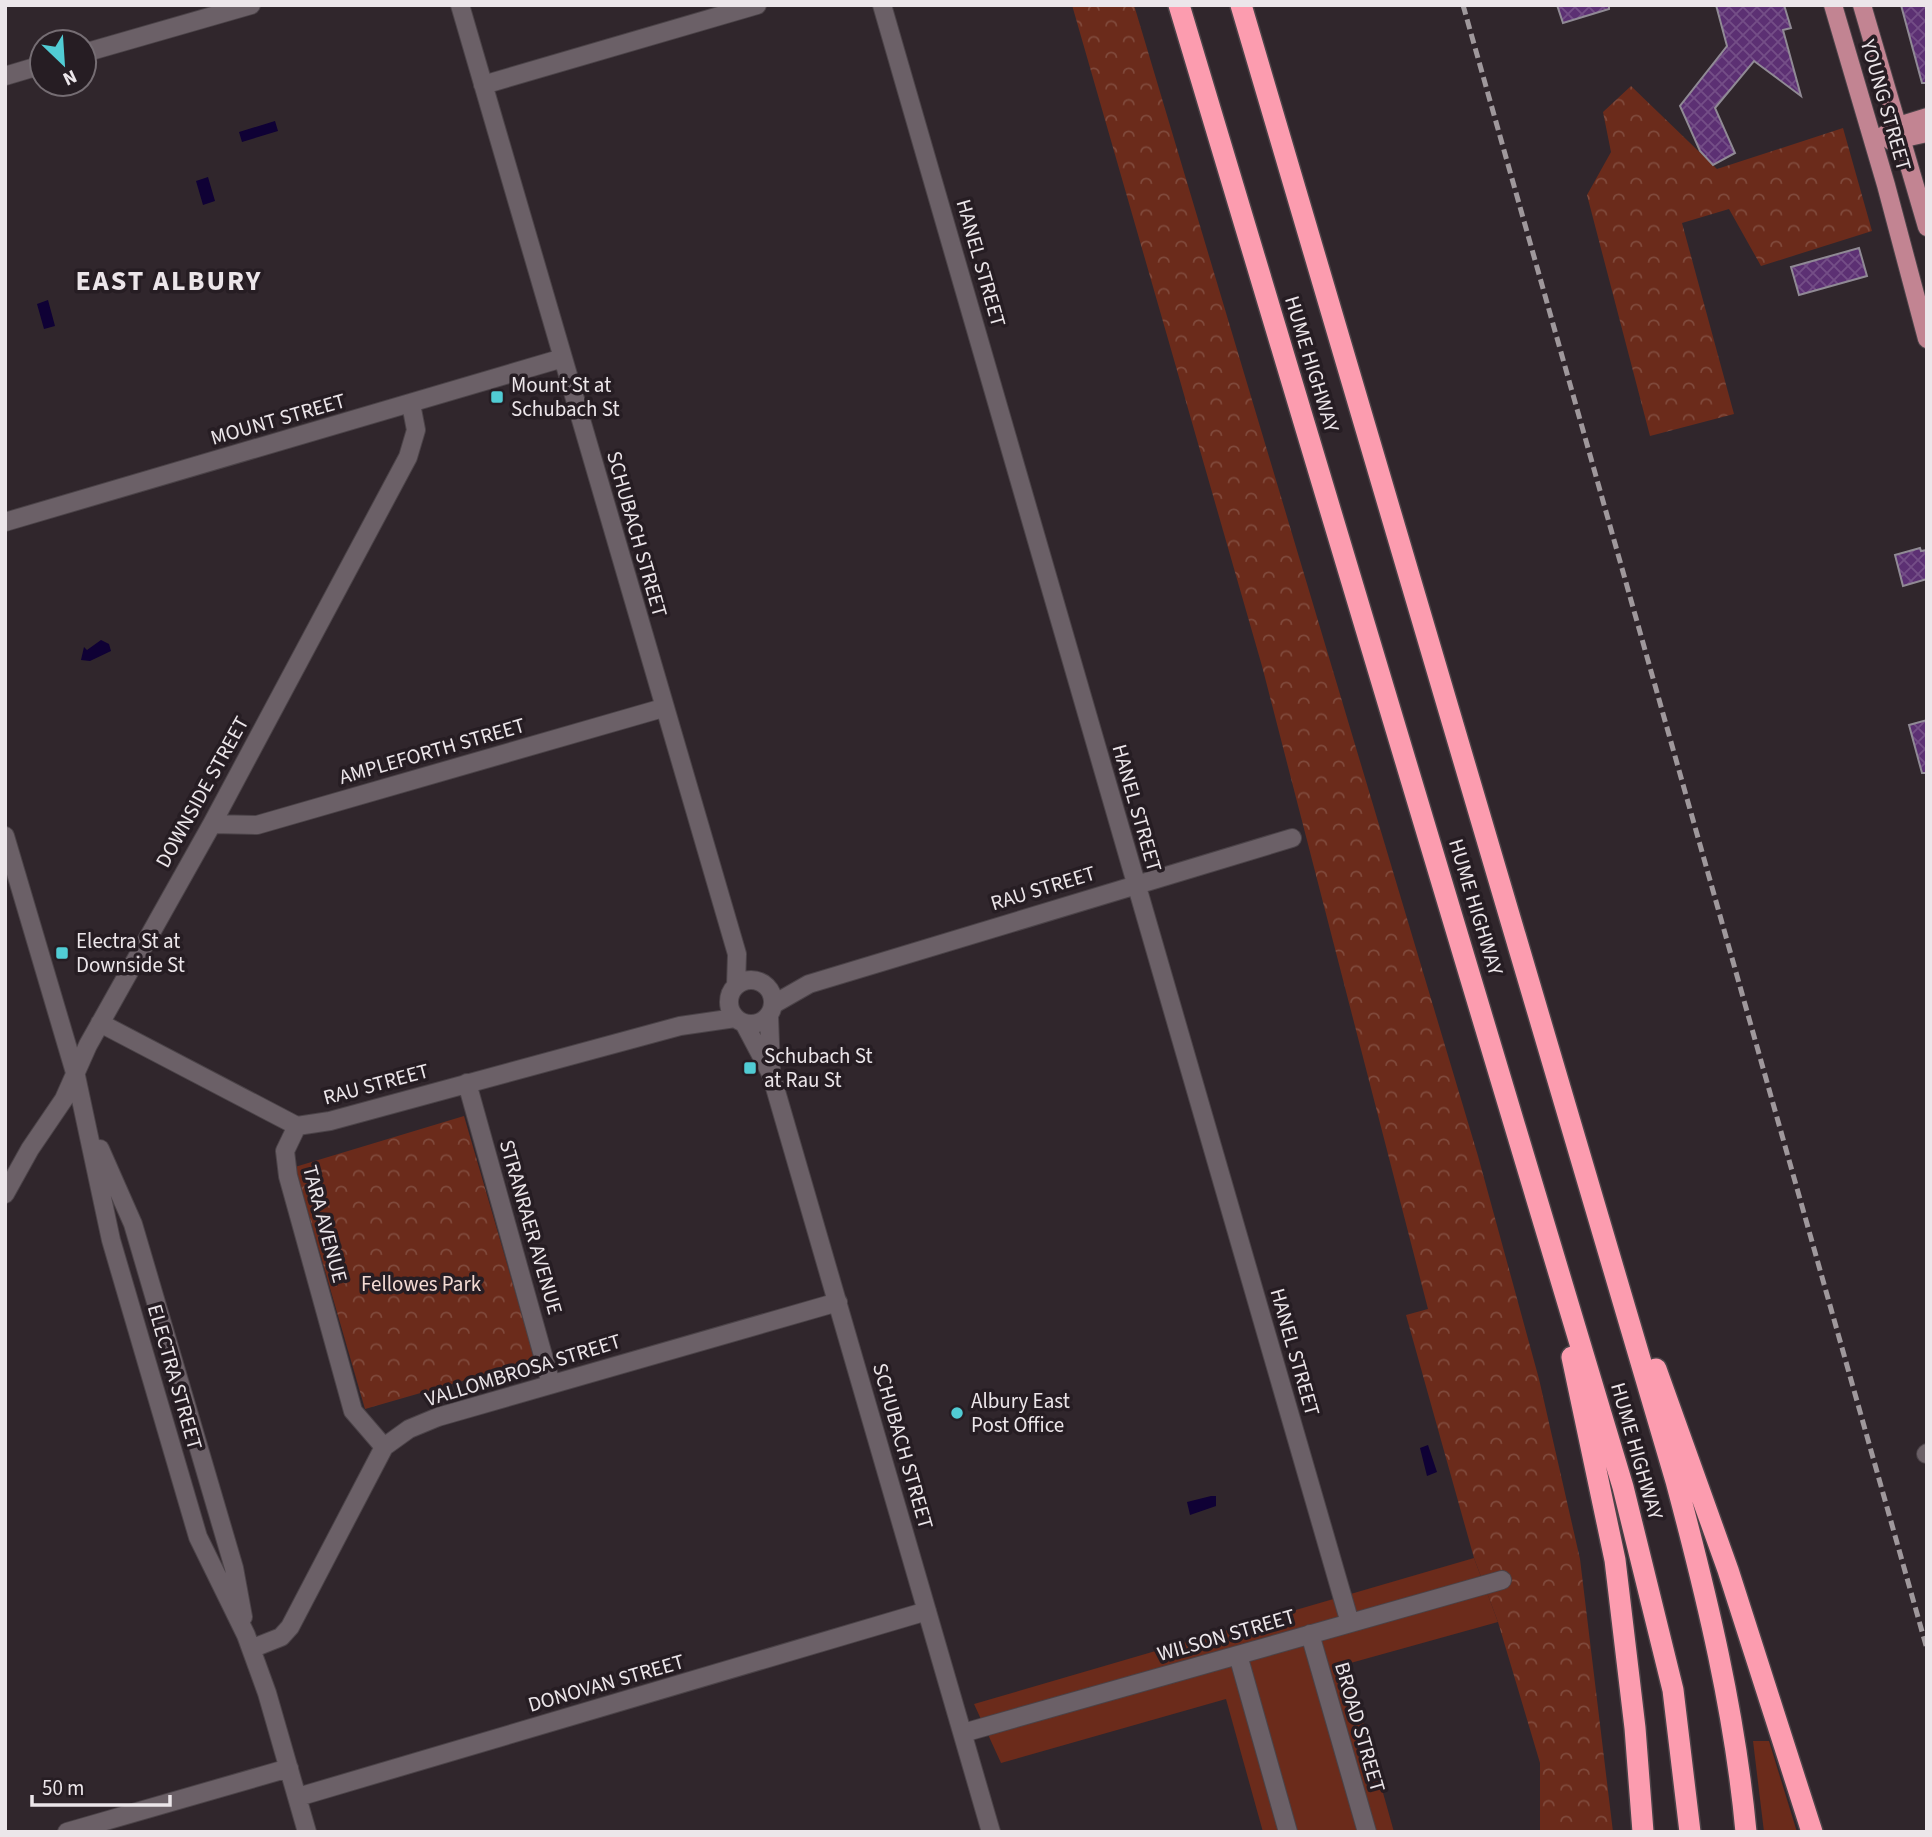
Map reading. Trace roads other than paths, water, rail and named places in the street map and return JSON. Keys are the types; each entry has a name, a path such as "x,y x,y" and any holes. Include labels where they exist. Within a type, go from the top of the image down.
{"highway":[{"name":"HUME HIGHWAY","path":"1178,5 1623,1487 1673,1690 1690,1832"},
{"name":"HUME HIGHWAY","path":"1241,5 1706,1592 1739,1758 1746,1832"},
{"path":"1576,1147 1728,1570 1812,1832"},
{"path":"1550,1241 1615,1560 1635,1728 1643,1832"}],"main road":[{"name":"YOUNG STREET","path":"1833,5 1874,142 1927,339"},
{"name":"YOUNG STREET","path":"1862,5 1927,227"},
{"path":"1874,142 1900,133 1927,117"},
{"path":"1900,133 1927,133"}],"street":[{"path":"98,49 251,5"},
{"name":"SCHUBACH STREET","path":"460,5 663,708 737,954 762,983"},
{"path":"483,85 757,5"},
{"name":"HANEL STREET","path":"882,5 1350,1623"},
{"path":"5,76 28,69"},
{"name":"MOUNT STREET","path":"5,522 563,358"},
{"name":"DOWNSIDE STREET","path":"5,1194 76,1076 100,1023 212,824 408,457 416,430 411,404"},
{"name":"AMPLEFORTH STREET","path":"212,824 257,825 663,708"},
{"name":"ELECTRA STREET","path":"5,836 89,1123 111,1240 198,1537 249,1642"},
{"name":"RAU STREET","path":"771,1010 809,984 1292,838"},
{"name":"SCHUBACH STREET","path":"732,993 737,954"},
{"path":"745,981 762,983 771,1010 761,1023 740,1021 732,993 745,981"},
{"name":"RAU STREET","path":"762,983 809,984"},
{"name":"RAU STREET","path":"680,1026 732,993"},
{"name":"SCHUBACH STREET","path":"771,1010 771,1074"},
{"name":"SCHUBACH STREET","path":"740,1021 771,1074 991,1832"},
{"name":"RAU STREET","path":"296,1126 330,1121 680,1026 740,1021"},
{"path":"100,1023 296,1126"},
{"name":"STRANRAER AVENUE","path":"467,1083 551,1384"},
{"name":"ELECTRA STREET","path":"89,1123 133,1224 234,1568 249,1642 307,1832"},
{"name":"TARA AVENUE","path":"296,1126 285,1151 288,1176 354,1411 384,1447"},
{"name":"VALLOMBROSA STREET","path":"249,1642 281,1637 290,1627 384,1447 409,1429 438,1417 838,1301"},
{"name":"WILSON STREET","path":"963,1732 1502,1580"},
{"name":"DONOVAN STREET","path":"298,1797 927,1611"},
{"name":"BROAD STREET","path":"1310,1634 1367,1832"},
{"path":"1238,1656 1288,1832"},
{"path":"67,1832 289,1768"}],"railway":[{"path":"1463,5 1927,1649"}],"place":[{"name":"Mount St at Schubach St","path":"497,397"},
{"name":"Electra St at Downside St","path":"62,953"},
{"name":"Schubach St at Rau St","path":"750,1068"},
{"name":"Albury East Post Office","path":"957,1413"}],"district":[{"name":"EAST ALBURY","path":"169,281"}],"park label":[{"name":"Fellowes Park","path":"421,1284"}]}
